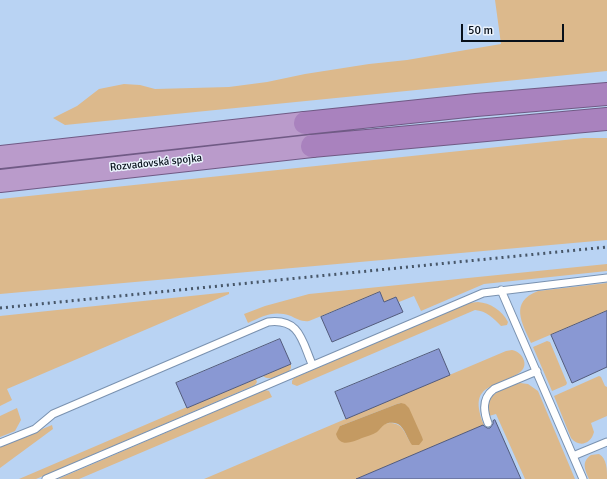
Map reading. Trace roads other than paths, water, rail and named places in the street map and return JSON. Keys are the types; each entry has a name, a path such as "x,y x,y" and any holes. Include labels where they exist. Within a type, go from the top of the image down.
{"highway":[{"path":"478,117 607,94"},
{"path":"0,156 305,123 478,117 607,124"},
{"name":"Rozvadovská spojka","path":"0,181 312,146 478,117"},
{"path":"571,122 607,118"}],"lane":[{"path":"46,479 312,364 483,293 607,278"},
{"path":"501,290 583,479"},
{"path":"0,444 35,429 53,414 268,322 282,322 295,328 299,333 312,364"},
{"path":"488,423 484,410 485,401 490,392 537,370"},
{"path":"574,456 607,442"}],"railway":[{"path":"0,308 607,247"}]}
